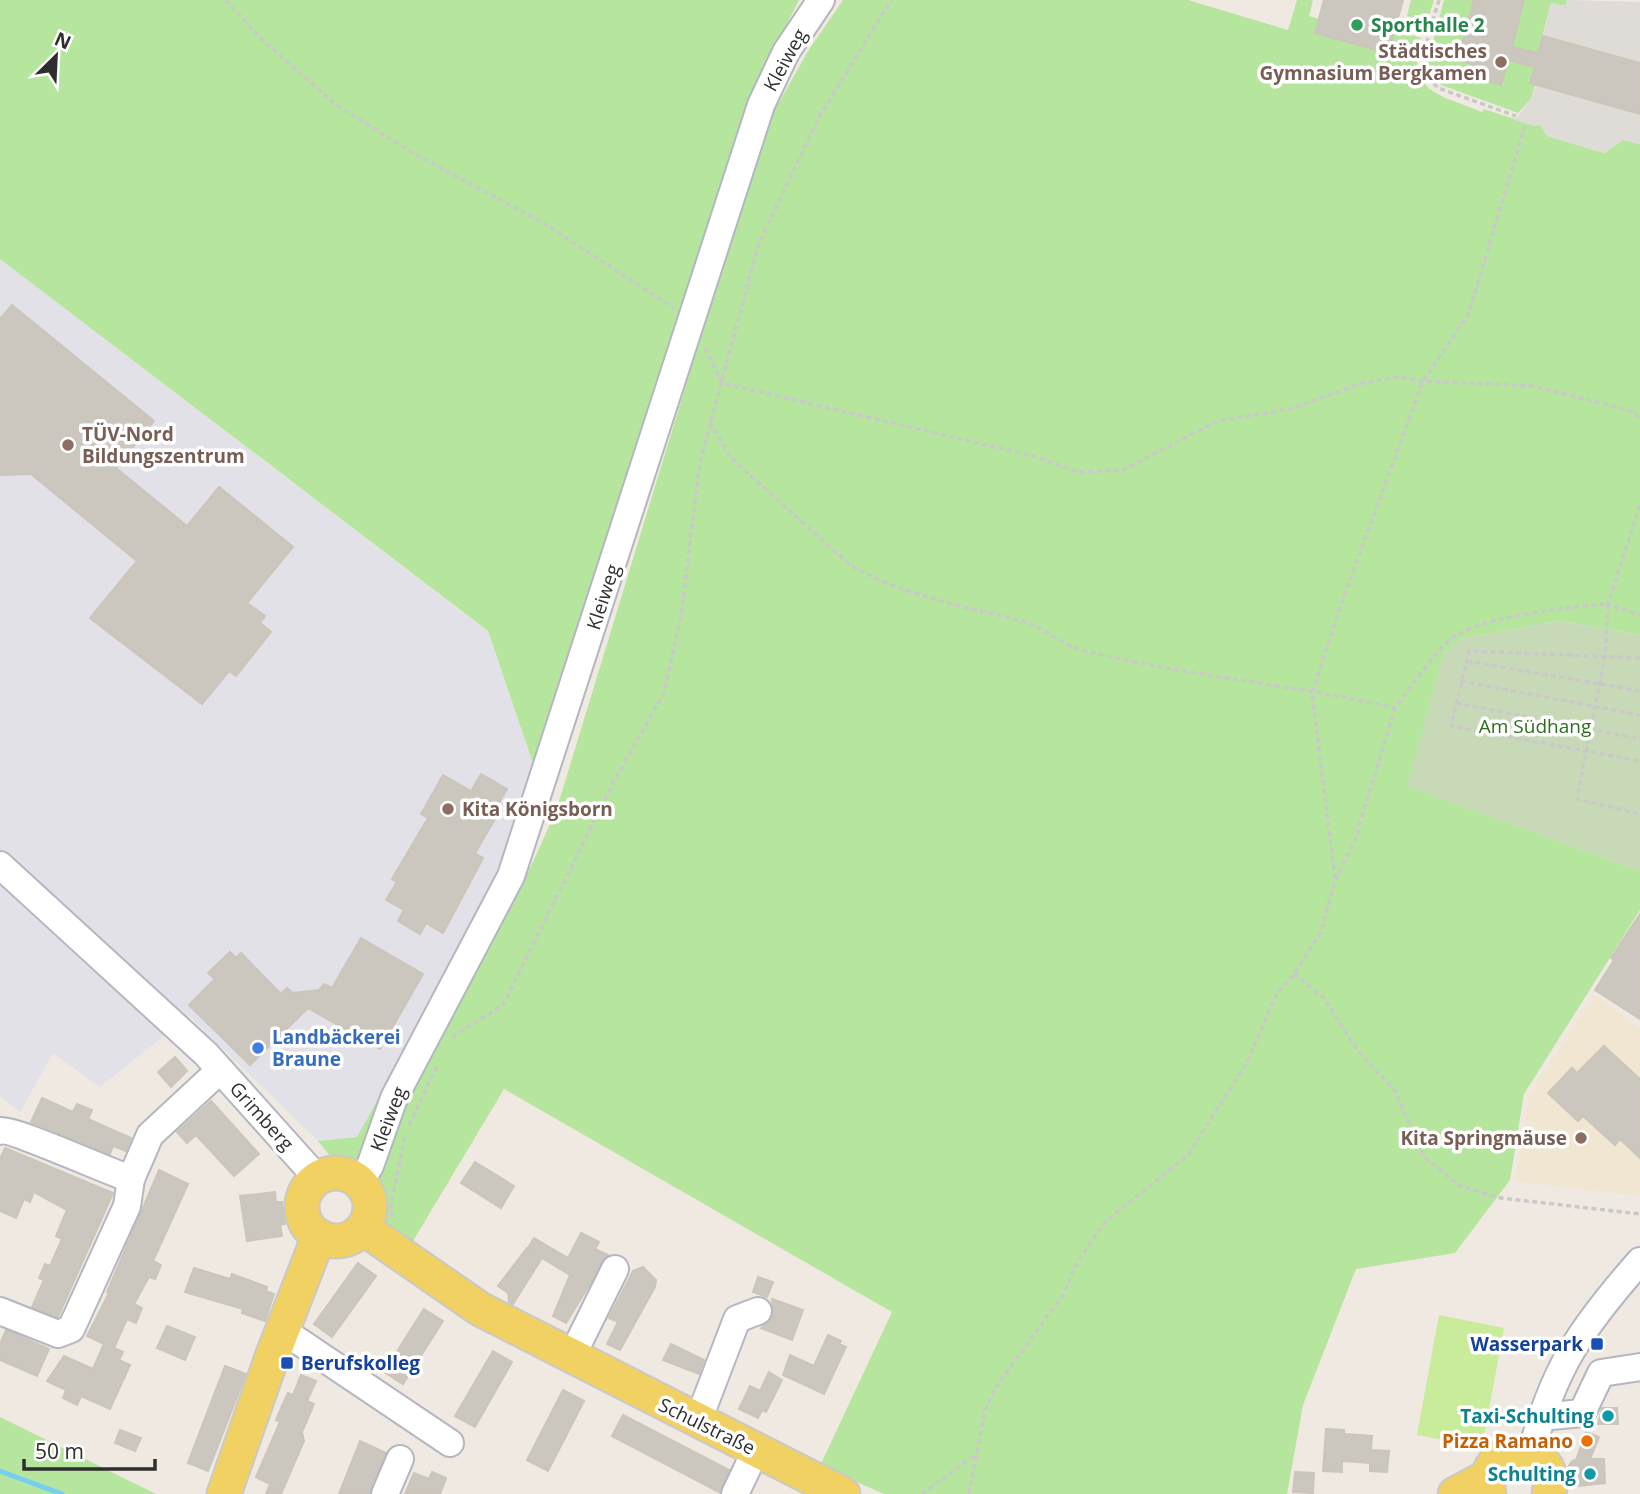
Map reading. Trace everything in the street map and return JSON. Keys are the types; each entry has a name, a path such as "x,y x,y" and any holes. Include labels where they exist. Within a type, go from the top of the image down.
{"main road":[{"path":"341,1174 359,1183 366,1190 372,1234 348,1239 328,1240 319,1237 311,1230 302,1212 306,1192 318,1179 341,1174"},
{"name":"Schulstraße","path":"372,1234 480,1309 571,1358 843,1494"},
{"path":"228,1493 282,1330 319,1237"},
{"path":"1455,1494 1488,1485 1499,1458 1509,1453 1531,1454 1548,1470 1549,1494"}],"street":[{"name":"Kleiweg","path":"359,1183 370,1166 394,1098 511,876 761,105 786,52 821,0"},
{"name":"Grimberg","path":"0,865 112,964 213,1062 318,1179"},
{"path":"0,1311 58,1334 71,1329 127,1206 131,1179 150,1135 213,1062"},
{"path":"0,1131 16,1132 100,1170 131,1179"},
{"path":"1531,1454 1550,1389 1569,1350 1597,1310 1640,1261"},
{"path":"571,1358 615,1269"},
{"path":"698,1421 737,1319 758,1311"},
{"path":"282,1330 450,1443"},
{"path":"1541,1417 1582,1413 1601,1373 1640,1367"},
{"path":"735,1494 756,1450"},
{"path":"385,1494 400,1459"}],"path":[{"path":"226,0 259,37 335,104 411,152 540,221 692,321 722,383"},
{"path":"451,1038 503,1005 614,781 664,693 681,615 700,462 758,246 819,117 891,0"},
{"path":"1439,0 1421,69 1438,88 1516,116"},
{"path":"1398,20 1430,29"},
{"path":"1335,881 1312,693 1339,610 1423,382 1468,315 1526,123"},
{"path":"722,383 1034,456 1078,472 1123,470 1217,421 1290,409 1362,383 1398,377 1423,382 1534,386 1631,411 1640,418"},
{"path":"710,422 731,458 849,564 866,574 936,599 1030,624 1078,649 1166,669 1250,679 1395,708"},
{"path":"1640,505 1608,604 1605,656 1577,799 1640,814"},
{"path":"969,1494 985,1410 996,1387 1063,1295 1078,1261 1105,1221 1188,1155 1246,1064 1277,993 1294,974 1320,934 1335,881 1355,840 1395,708 1449,640 1465,630 1547,612 1608,604 1640,615"},
{"path":"1640,658 1469,651 1451,726 1640,761"},
{"path":"1466,661 1640,691"},
{"path":"1461,681 1640,715"},
{"path":"1456,703 1640,739"},
{"path":"1294,974 1325,999 1357,1050 1395,1091 1424,1157 1461,1186 1501,1198 1640,1214"},
{"path":"372,1234 393,1221 391,1205 406,1131 440,1061"},
{"path":"922,1494 975,1455"}],"shaded area":[{"path":"1567,0 1640,2 1640,63 1543,36 1551,3 1565,6"},
{"path":"1536,85 1640,114 1640,144 1623,140 1605,153 1547,136 1540,124 1536,126 1515,120 1531,99"},
{"path":"0,259 488,632 534,766 505,851 474,919 357,1137 318,1141 189,1016 100,1087 53,1053 20,1112 0,1096"},
{"name":"Kita Springmäuse","path":"1594,995 1640,1029 1640,1196 1515,1181 1529,1095"}],"green space":[{"path":"0,0 799,0 749,99 534,766 488,631 0,259"},
{"path":"843,0 1188,0 1288,30 1297,0 1313,0 1309,16 1319,19 1315,33 1388,53 1395,30 1421,38 1417,56 1422,81 1430,89 1452,101 1482,112 1484,109 1536,126 1540,124 1547,136 1604,153 1623,140 1640,144 1640,635 1559,621 1461,639 1444,654 1408,786 1640,871 1640,910 1524,1094 1510,1180 1455,1253 1356,1269 1303,1405 1287,1494 884,1494 820,1466 892,1312 504,1089 410,1246 391,1233 318,1141 357,1137 420,1024 432,1043 499,928 544,839 557,808 764,129 808,51"},
{"path":"1411,0 1434,0 1427,22 1407,16"},
{"path":"1444,0 1474,0 1458,60 1485,68 1482,79 1501,84 1508,60 1535,67 1530,83 1535,85 1531,99 1518,113 1441,85 1426,68"},
{"path":"1524,0 1567,0 1566,6 1551,3 1538,53 1512,47"},
{"name":"Am Südhang","path":"1559,621 1640,635 1640,871 1407,786 1444,654 1461,639"},
{"path":"1439,1315 1504,1328 1482,1447 1417,1435"},
{"path":"0,1417 156,1494 0,1494"}],"building":[{"name":"Sporthalle 2","path":"1324,0 1403,0 1388,53 1315,33"},
{"path":"1474,0 1524,0 1512,47 1538,53 1543,36 1640,63 1640,114 1530,83 1535,67 1508,60 1501,85 1481,79 1485,68 1458,60"},
{"name":"TÜV-Nord Bildungszentrum","path":"12,305 154,421 116,468 187,526 219,487 293,547 247,603 265,616 260,623 271,632 236,676 229,671 202,704 90,618 137,561 31,474 0,475 0,319"},
{"path":"481,774 507,789 497,806 501,809 475,853 483,858 443,933 426,923 420,934 398,921 404,910 386,900 397,882 392,879 428,818 421,814 443,775 471,791"},
{"path":"1640,914 1640,1019 1595,990 1614,960 1611,958"},
{"path":"361,938 423,974 380,1049 308,1008 250,1065 189,1005 215,979 208,973 230,952 236,958 241,953 281,994 287,988 293,993 319,990 324,984 332,988"},
{"path":"1604,1046 1640,1079 1640,1158 1620,1139 1615,1145 1583,1116 1578,1121 1548,1093 1572,1068 1577,1073"},
{"path":"175,1057 187,1071 171,1087 158,1072"},
{"path":"42,1098 73,1112 77,1104 92,1110 88,1119 131,1138 126,1151 113,1146 110,1154 31,1122"},
{"path":"211,1101 259,1154 234,1176 196,1135 187,1143 177,1132"},
{"path":"5,1148 113,1193 58,1317 32,1307 44,1280 39,1278 45,1264 50,1266 62,1239 56,1236 67,1210 34,1192 30,1202 24,1199 16,1218 0,1211 0,1159"},
{"path":"475,1162 514,1186 501,1208 461,1183"},
{"path":"159,1170 188,1184 153,1261 161,1265 155,1279 149,1277 134,1304 142,1308 136,1323 127,1319 114,1348 123,1352 119,1360 130,1365 110,1409 81,1396 77,1405 63,1398 66,1390 47,1381 64,1356 93,1369 104,1344 87,1336 109,1293 107,1292"},
{"path":"275,1192 276,1202 282,1202 285,1224 280,1225 282,1236 247,1241 240,1196"},
{"path":"581,1233 599,1242 595,1249 608,1255 566,1323 553,1316 570,1275 542,1258 513,1304 509,1302 508,1293 498,1286 527,1248 531,1250 528,1248 534,1238 568,1258"},
{"path":"358,1263 376,1276 332,1337 314,1324"},
{"path":"643,1267 656,1280 655,1287 620,1350 607,1344 618,1322 609,1318 633,1271"},
{"path":"194,1268 230,1279 232,1274 267,1287 266,1291 274,1294 265,1321 242,1313 243,1309 185,1292"},
{"path":"758,1277 773,1282 767,1297 753,1292"},
{"path":"772,1299 803,1310 792,1340 761,1328 773,1314"},
{"path":"424,1309 443,1321 403,1384 384,1372"},
{"path":"167,1326 195,1337 185,1360 157,1348"},
{"path":"6,1330 49,1349 37,1376 0,1360 0,1344"},
{"path":"828,1335 841,1341 839,1344 846,1347 824,1394 783,1375 790,1355 814,1366"},
{"path":"671,1344 704,1360 699,1374 663,1360"},
{"path":"493,1351 512,1362 475,1427 455,1416"},
{"path":"225,1366 246,1374 208,1471 188,1463"},
{"path":"769,1372 782,1380 766,1412 762,1410 758,1418 739,1409 750,1386 760,1391"},
{"path":"301,1375 316,1381 307,1401 314,1404 302,1432 304,1441 281,1494 266,1494 270,1484 256,1477 280,1422 276,1420 282,1406 288,1393 293,1395"},
{"path":"563,1390 584,1401 548,1471 527,1460"},
{"name":"Taxi-Schulting","path":"1602,1408 1617,1408 1618,1424 1598,1424"},
{"path":"623,1415 729,1470 719,1492 612,1436"},
{"path":"1326,1429 1344,1430 1344,1434 1372,1436 1371,1450 1389,1451 1387,1472 1370,1471 1370,1463 1342,1461 1342,1472 1323,1471"},
{"path":"120,1430 141,1438 135,1451 115,1443"},
{"path":"1586,1432 1599,1437 1590,1459 1604,1459 1605,1483 1569,1487 1567,1469 1572,1461 1576,1460"},
{"path":"360,1441 386,1453 370,1494 339,1494"},
{"path":"432,1472 446,1478 440,1494 405,1494 414,1473 429,1479"},
{"path":"1295,1472 1314,1473 1313,1493 1293,1492"}],"waterway":[{"path":"0,1471 62,1494"}],"place":[{"name":"Sporthalle 2","path":"1357,25"},
{"name":"Städtisches Gymnasium Bergkamen","path":"1501,62"},
{"name":"TÜV-Nord Bildungszentrum","path":"68,445"},
{"name":"Kita Königsborn","path":"448,809"},
{"name":"Landbäckerei Braune","path":"258,1048"},
{"name":"Kita Springmäuse","path":"1581,1138"},
{"name":"Wasserpark","path":"1597,1344"},
{"name":"Berufskolleg","path":"287,1363"},
{"name":"Taxi-Schulting","path":"1608,1416"},
{"name":"Pizza Ramano","path":"1587,1441"},
{"name":"Schulting","path":"1590,1474"}]}
